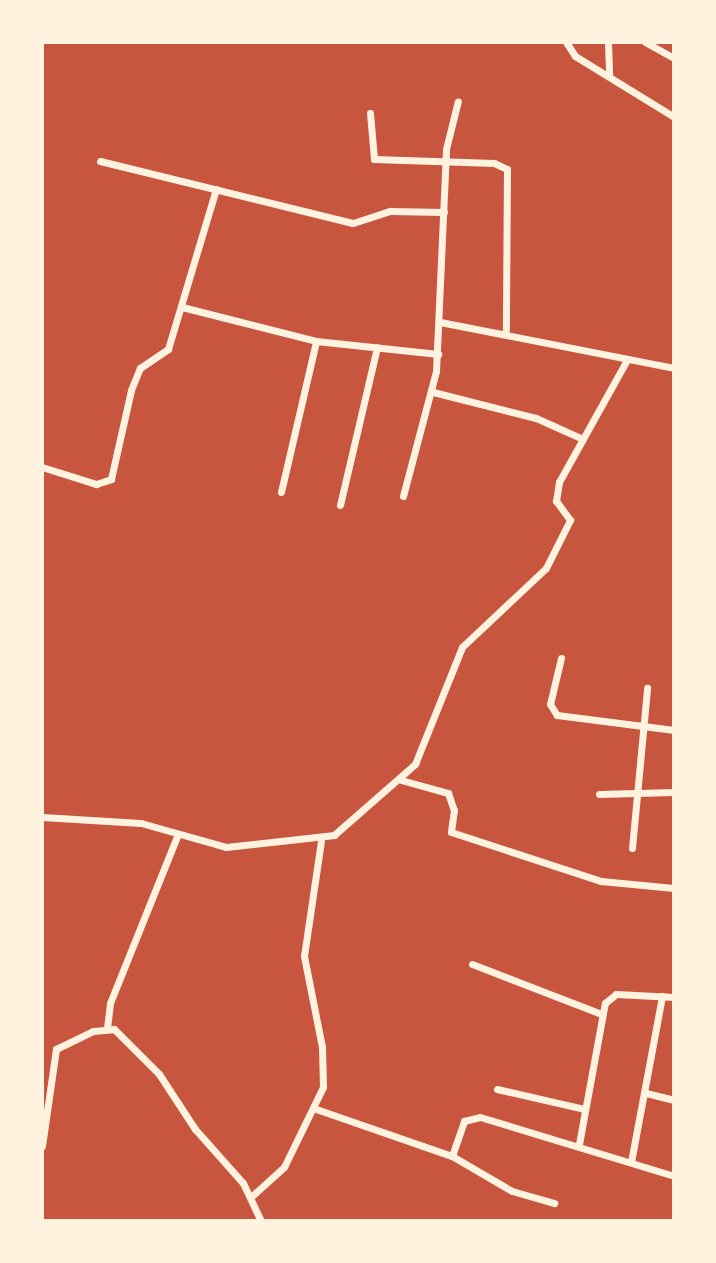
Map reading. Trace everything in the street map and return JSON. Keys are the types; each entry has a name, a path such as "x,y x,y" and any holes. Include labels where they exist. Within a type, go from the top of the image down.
{"street":[{"path":"566,42 569,51 674,117"},
{"path":"608,42 608,74"},
{"path":"645,42 674,58"},
{"path":"403,496 433,392 440,322 445,163 458,100"},
{"path":"370,113 374,159 507,169 506,330"},
{"path":"100,161 353,223 390,211 444,212"},
{"path":"42,467 96,484 111,480 135,379 144,364 166,354 216,189"},
{"path":"182,307 316,341 438,354"},
{"path":"440,322 506,330 674,368"},
{"path":"281,492 316,341"},
{"path":"340,505 377,347"},
{"path":"42,817 141,823 226,847 321,841 401,780 428,742 462,647 546,568 567,530 570,520 556,492 627,359"},
{"path":"433,392 536,418 583,439"},
{"path":"561,658 551,710 674,730"},
{"path":"632,848 640,793 647,688"},
{"path":"401,780 448,793 454,810 451,832 601,881 674,888"},
{"path":"599,794 674,792"},
{"path":"107,1028 110,1003 178,834"},
{"path":"252,1196 284,1167 316,1109 322,1047 304,956 321,841"},
{"path":"472,964 599,1013"},
{"path":"579,1144 599,1013 616,994 674,996"},
{"path":"631,1162 662,996"},
{"path":"42,1146 53,1053 62,1043 107,1028"},
{"path":"107,1028 159,1073 252,1196 261,1221"},
{"path":"497,1089 584,1109"},
{"path":"646,1093 674,1100"},
{"path":"316,1109 452,1156 512,1191 554,1203"},
{"path":"452,1156 464,1121 474,1117 579,1144 674,1176"}]}
